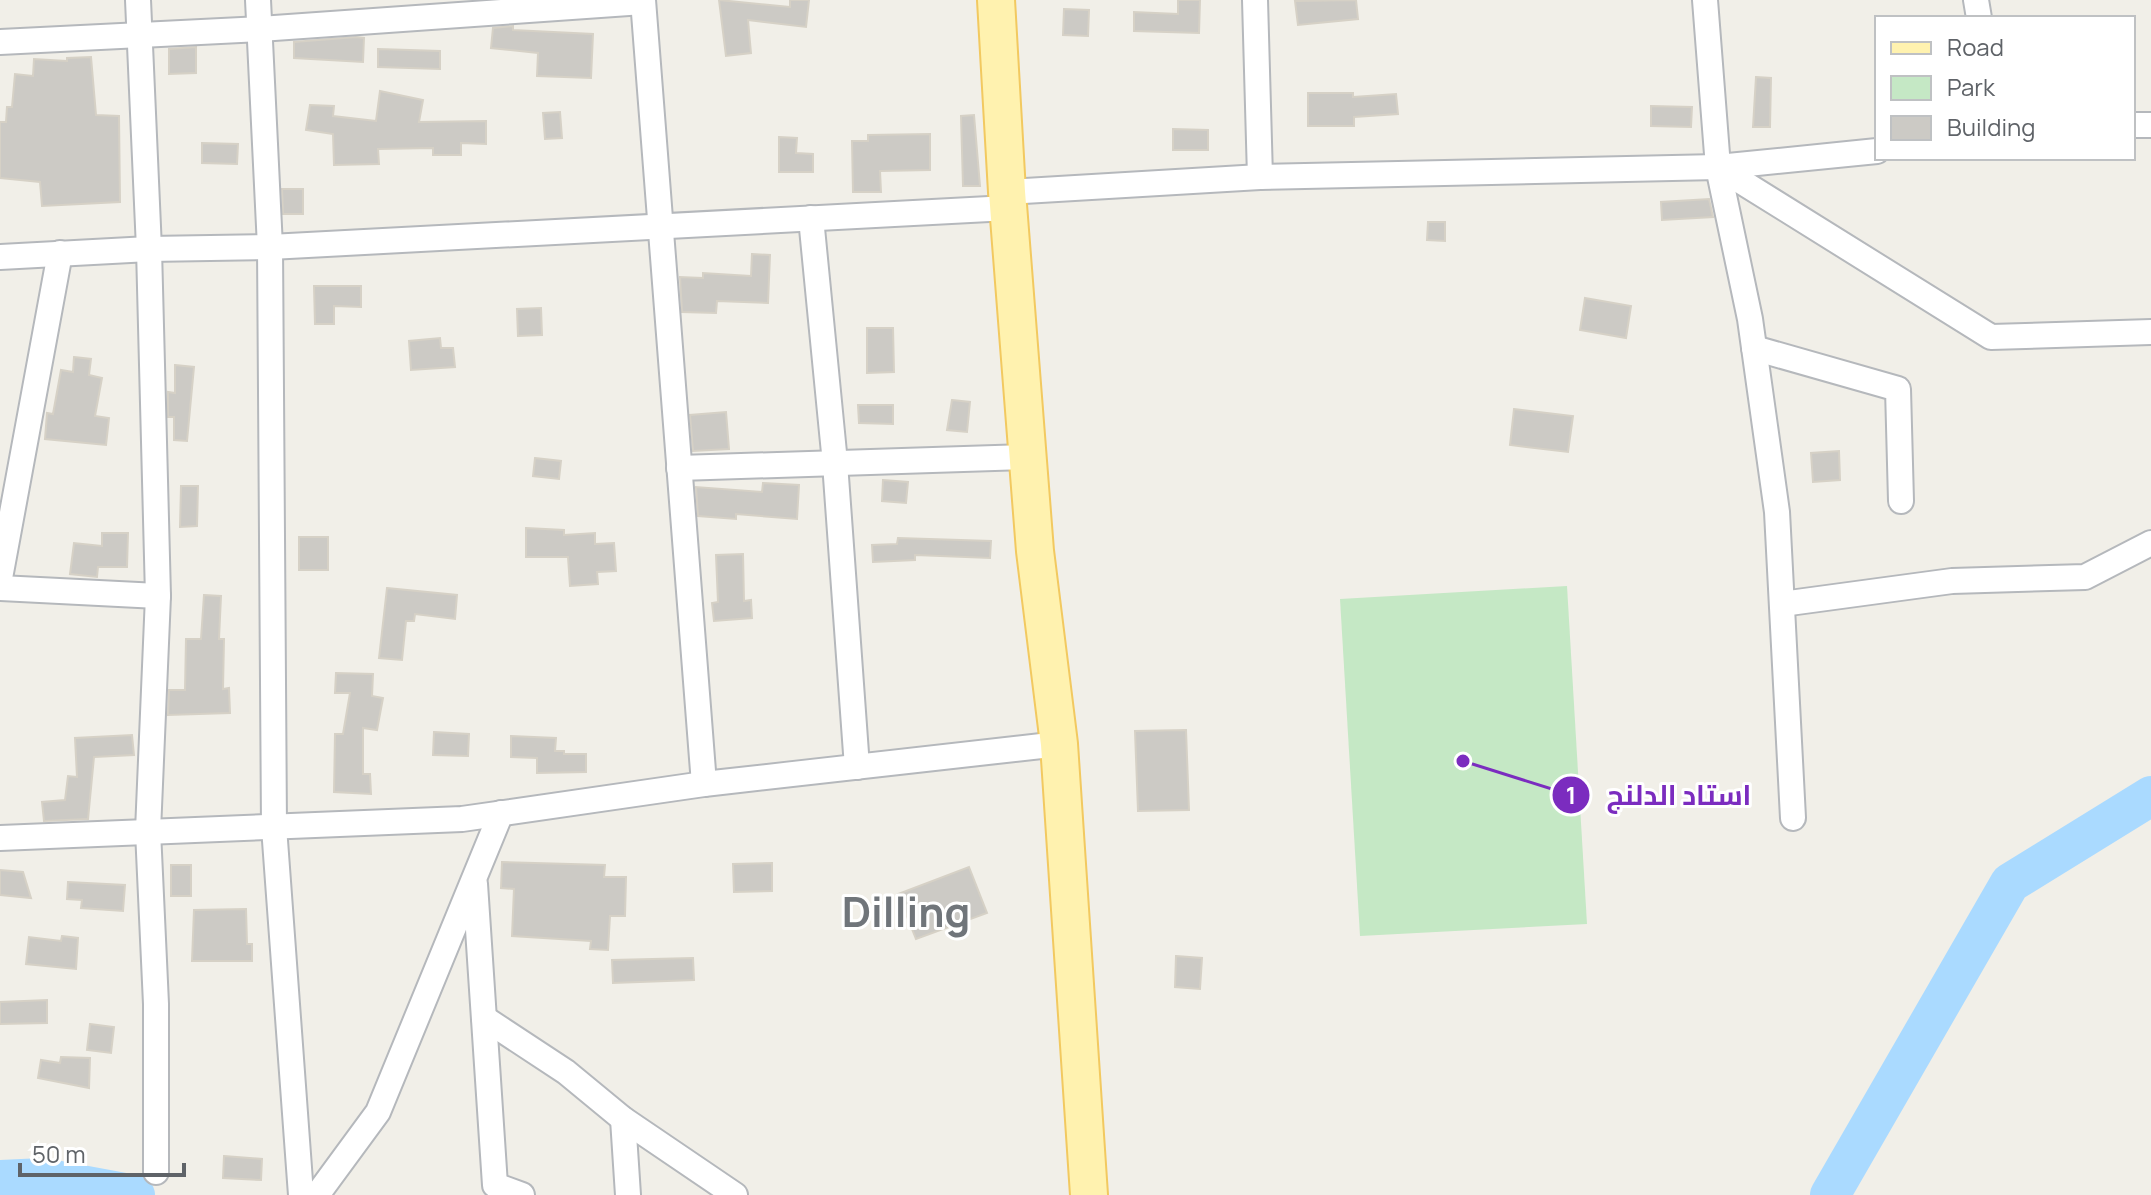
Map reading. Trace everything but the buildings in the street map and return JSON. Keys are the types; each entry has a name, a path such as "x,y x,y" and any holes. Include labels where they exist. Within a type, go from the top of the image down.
{"main road":[{"path":"996,0 1007,200 1035,551 1059,744 1089,1195"}],"street":[{"path":"138,0 149,249 158,596 148,831 156,1004 156,1172"},
{"path":"258,0 270,247 274,827 314,1194"},
{"path":"1255,0 1260,177"},
{"path":"1705,0 1718,167 1754,348 1777,512 1793,818"},
{"path":"0,42 260,29 643,1 704,784"},
{"path":"0,257 149,249 270,247 811,218 1260,177 1718,167 1875,151"},
{"path":"1718,167 1991,337 2151,332"},
{"path":"811,218 835,463 857,767"},
{"path":"0,578 60,253"},
{"path":"1754,348 1898,389 1901,501"},
{"path":"679,468 1028,457"},
{"path":"1782,604 1952,581 2085,577 2151,543"},
{"path":"0,588 158,596"},
{"path":"0,838 462,819 704,784 1059,744"},
{"path":"314,1194 378,1112 501,813"},
{"path":"475,878 495,1185 522,1195"},
{"path":"484,1018 566,1072 623,1119 735,1195"},
{"path":"623,1119 628,1195"}],"green space":[{"path":"1567,586 1587,924 1360,936 1340,599"}],"waterway":[{"path":"1830,1195 2010,883 2151,796"},
{"path":"0,1180 43,1178 135,1195"}],"place":[{"name":"استاد الدلنج","path":"1463,761"}],"district":[{"name":"Dilling","path":"906,911"}]}
